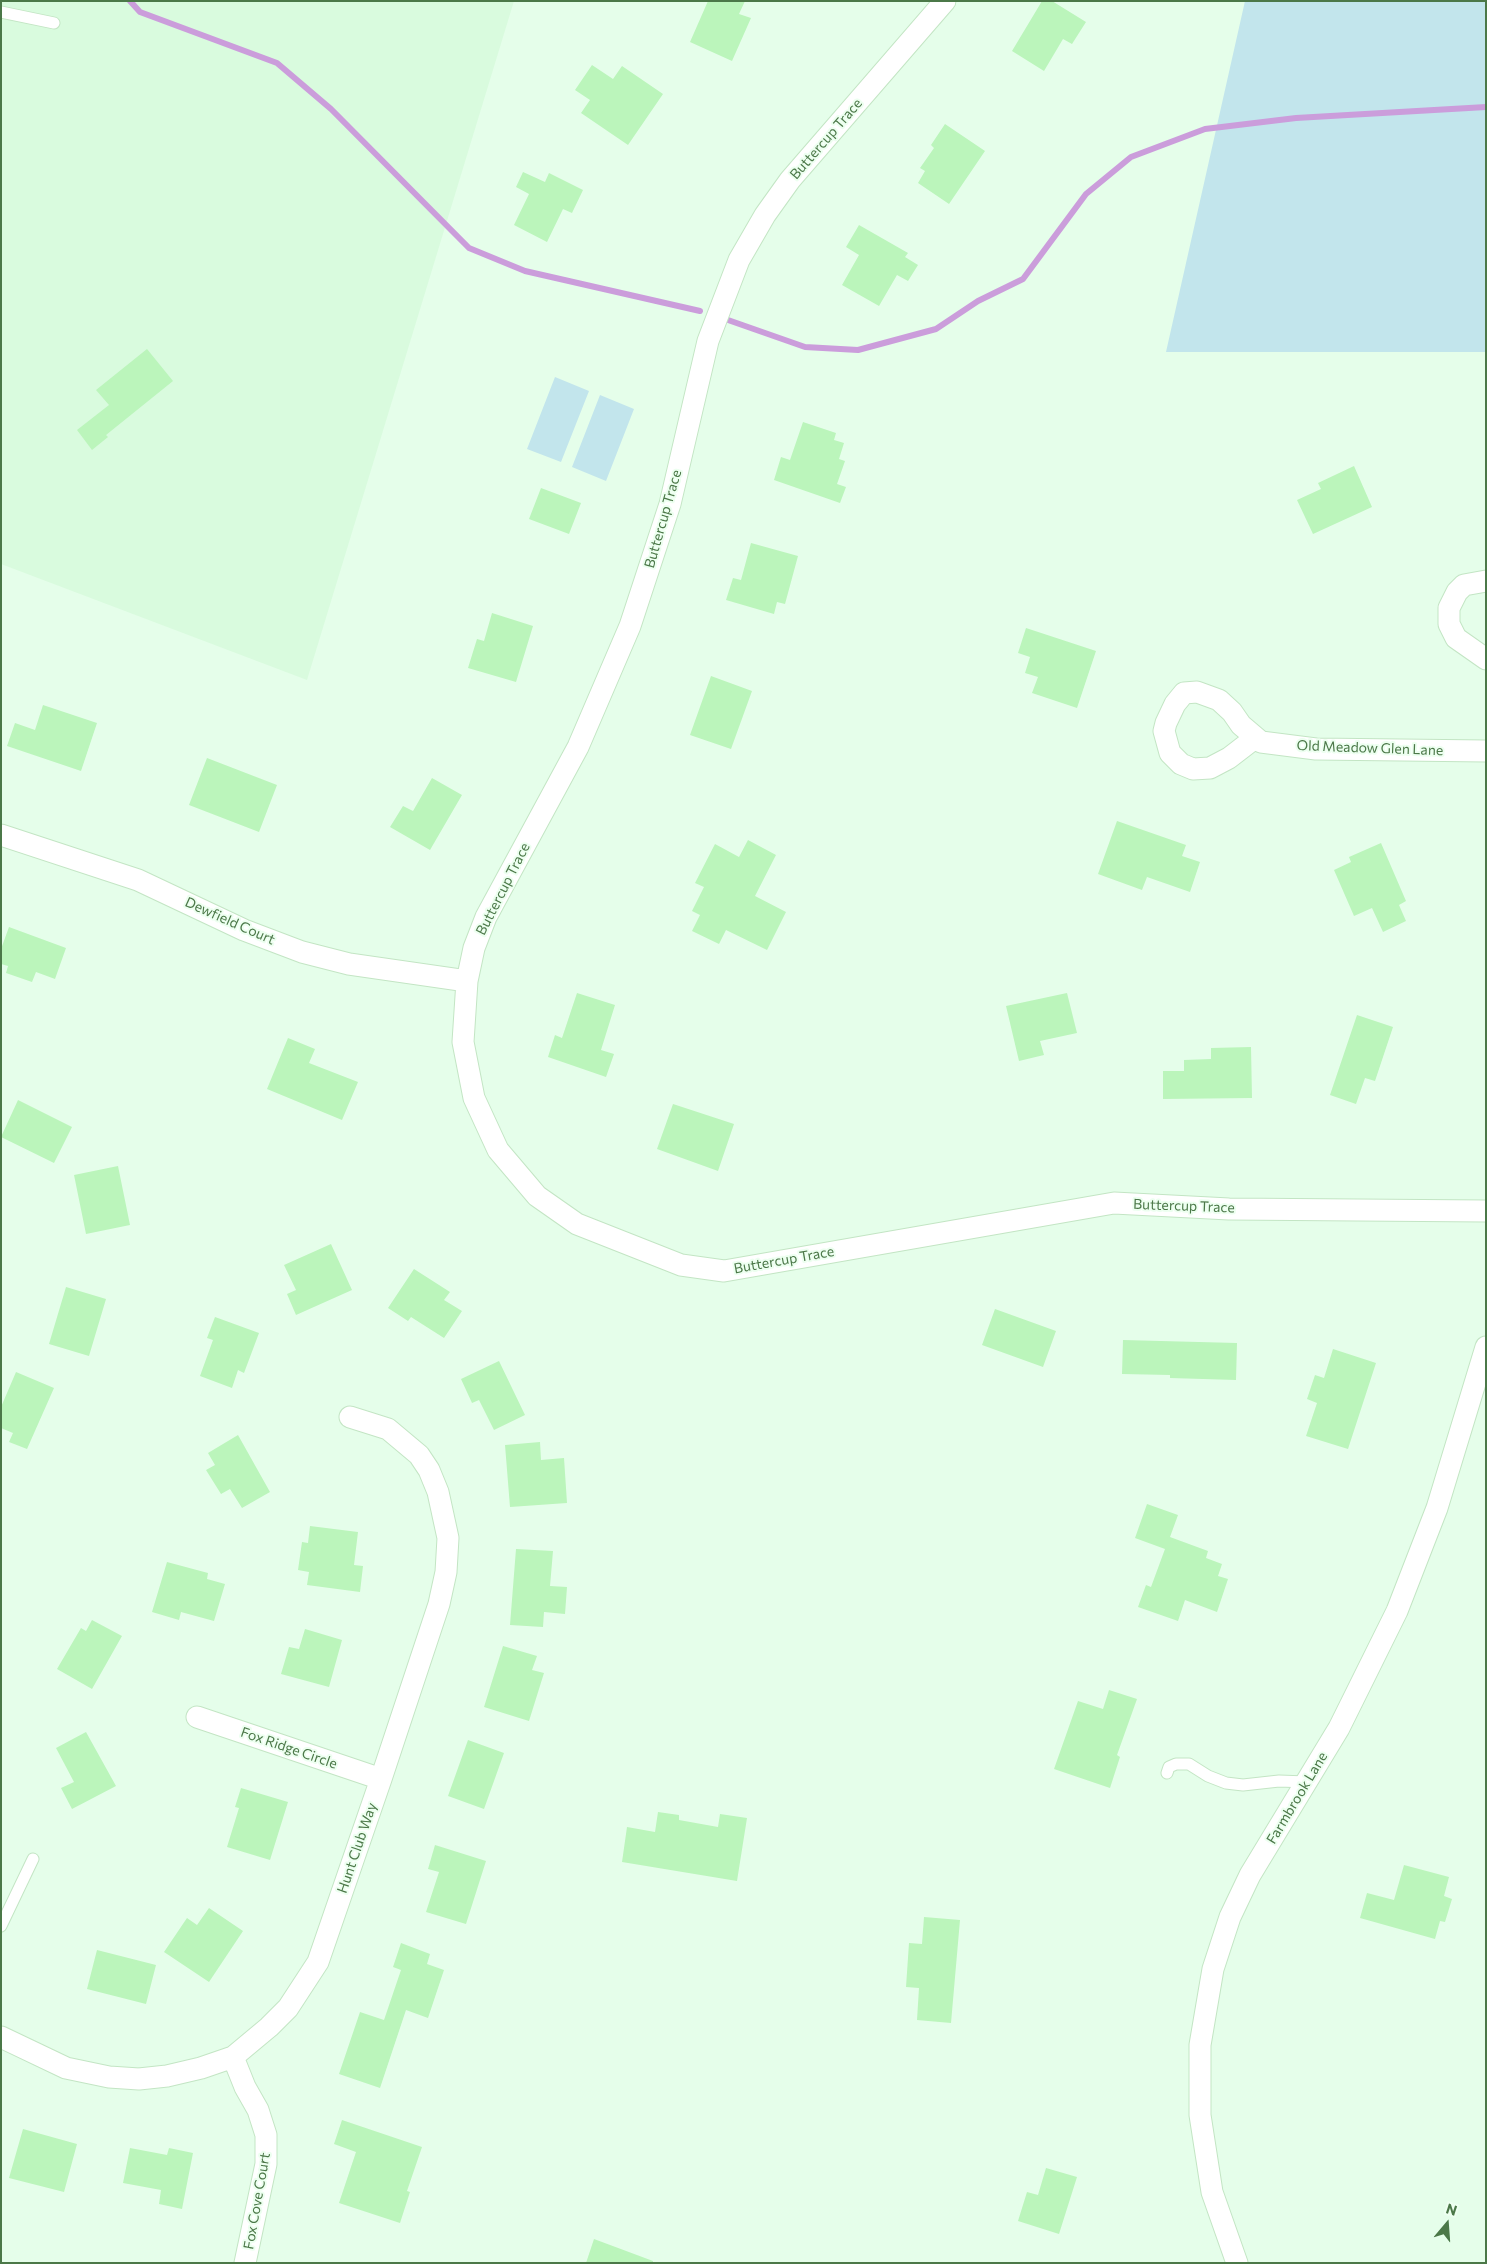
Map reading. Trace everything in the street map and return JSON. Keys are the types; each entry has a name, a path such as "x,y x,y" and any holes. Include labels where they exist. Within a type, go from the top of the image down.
{"street":[{"name":"Buttercup Trace","path":"945,1 790,180 765,215 739,260 708,341 670,504 630,626 578,747 486,917 474,948 467,981 463,1042 474,1098 498,1150 537,1196 577,1224 681,1265 724,1271 1114,1203 1229,1209 1486,1211"},
{"path":"1486,582 1464,585 1457,592 1449,608 1448,616 1448,624 1456,638 1486,659"},
{"name":"Old Meadow Glen Lane","path":"1255,738 1261,742 1316,749 1486,751"},
{"name":"Dewfield Court","path":"1,835 138,880 244,930 302,952 349,964 467,981"},
{"name":"Farmbrook Lane","path":"1237,2263 1212,2192 1200,2115 1200,2045 1213,1969 1230,1917 1250,1875 1339,1728 1397,1611 1437,1508 1486,1347"},
{"name":"Hunt Club Way","path":"1,2036 66,2068 109,2077 138,2080 167,2076 201,2068 233,2057 269,2027 288,2008 318,1962 381,1779 438,1604 446,1572 448,1538 438,1492 429,1470 419,1455 388,1430 350,1417"},
{"name":"Fox Ridge Circle","path":"197,1717 381,1779"},
{"name":"Fox Cove Court","path":"233,2057 245,2087 258,2110 266,2136 266,2164 246,2263"}],"lane":[{"path":"1,12 54,23"},
{"path":"1167,1773 1169,1767 1176,1764 1189,1764 1208,1776 1226,1783 1243,1785 1279,1780 1307,1782"},
{"path":"1,1926 32,1859"}],"shaded area":[{"path":"1,1 514,1 307,680 1,564"},
{"path":"1245,1 1486,1 1486,352 1166,352"},
{"path":"555,377 589,391 561,462 527,449"},
{"path":"600,395 634,409 606,481 572,467"}],"building":[{"path":"708,1 745,1 739,14 751,18 732,61 690,42"},
{"path":"1042,1 1052,1 1086,22 1072,44 1063,39 1044,71 1012,51"},
{"path":"592,65 613,79 622,66 663,94 628,145 581,113 590,100 575,90"},
{"path":"945,124 985,151 949,204 918,183 925,171 920,168 934,148 931,145"},
{"path":"523,172 545,182 549,173 583,190 572,213 563,209 547,242 514,225 529,194 516,187"},
{"path":"859,225 908,253 905,257 918,265 908,281 897,275 879,306 842,285 859,255 846,247"},
{"path":"147,349 173,381 106,435 108,437 92,450 77,430 109,405 96,390"},
{"path":"803,422 836,433 834,440 844,443 839,459 845,461 837,484 846,487 840,503 774,480 781,457 790,460"},
{"path":"1354,466 1372,507 1313,534 1297,500 1321,489 1318,483"},
{"path":"541,488 581,503 569,534 529,519"},
{"path":"751,543 798,556 785,604 777,602 774,614 726,600 733,578 741,580"},
{"path":"492,613 533,626 516,682 468,668 477,639 484,641"},
{"path":"1026,628 1096,651 1077,708 1032,693 1038,677 1025,673 1030,657 1018,653"},
{"path":"711,676 752,691 731,749 690,735"},
{"path":"43,705 97,723 81,771 7,746 15,723 35,730"},
{"path":"207,758 277,785 259,832 189,805"},
{"path":"432,778 462,795 430,850 390,827 403,806 413,811"},
{"path":"1117,821 1186,845 1182,856 1200,862 1190,892 1147,877 1142,890 1098,874"},
{"path":"748,840 776,855 755,896 786,912 767,950 726,930 719,944 692,931 700,915 692,911 704,887 695,883 715,844 739,857"},
{"path":"1381,843 1406,901 1399,905 1406,921 1383,932 1372,908 1354,916 1334,870 1351,862 1349,857"},
{"path":"9,927 66,948 55,979 36,972 32,982 6,973 8,966 1,964 1,949"},
{"path":"577,993 615,1005 601,1050 614,1054 606,1077 548,1057 555,1035 562,1038"},
{"path":"1067,993 1077,1033 1040,1041 1044,1055 1019,1061 1006,1006"},
{"path":"1357,1015 1393,1027 1375,1081 1365,1078 1356,1104 1330,1095"},
{"path":"288,1038 315,1049 309,1063 358,1082 342,1120 267,1089"},
{"path":"1251,1047 1252,1098 1163,1099 1163,1071 1184,1071 1184,1060 1211,1059 1211,1048"},
{"path":"18,1100 72,1127 54,1163 1,1137"},
{"path":"673,1104 734,1124 718,1171 657,1149"},
{"path":"118,1166 130,1225 86,1234 74,1175"},
{"path":"331,1244 352,1290 296,1315 287,1294 296,1290 284,1265"},
{"path":"414,1269 450,1292 444,1300 462,1311 444,1338 411,1317 408,1321 388,1308"},
{"path":"66,1287 106,1299 89,1356 49,1344"},
{"path":"995,1309 1056,1331 1043,1367 982,1345"},
{"path":"215,1317 259,1333 244,1373 238,1370 232,1388 200,1376 213,1340 207,1338"},
{"path":"1123,1340 1237,1343 1236,1380 1170,1378 1170,1375 1122,1374"},
{"path":"1333,1349 1376,1363 1348,1449 1306,1436 1317,1403 1307,1399 1315,1375 1324,1378"},
{"path":"499,1361 525,1415 494,1430 479,1400 472,1403 461,1379"},
{"path":"16,1372 54,1388 27,1449 9,1442 13,1433 1,1428 1,1407"},
{"path":"238,1435 270,1492 242,1508 230,1489 221,1494 206,1470 215,1465 208,1453"},
{"path":"540,1442 541,1460 564,1458 567,1503 510,1507 505,1445"},
{"path":"1147,1504 1178,1515 1170,1537 1208,1551 1206,1558 1222,1564 1218,1576 1228,1579 1217,1612 1185,1600 1178,1621 1138,1607 1146,1585 1151,1587 1165,1549 1135,1538"},
{"path":"310,1526 358,1532 354,1565 363,1566 360,1592 307,1585 309,1572 298,1570 302,1542 308,1543"},
{"path":"516,1549 553,1551 550,1586 567,1587 565,1614 544,1612 543,1627 510,1625"},
{"path":"167,1562 208,1573 207,1579 225,1584 214,1621 181,1612 179,1620 152,1612"},
{"path":"92,1620 122,1636 92,1689 57,1669 81,1628 86,1631"},
{"path":"305,1629 342,1640 329,1687 281,1674 289,1647 299,1649"},
{"path":"503,1646 537,1656 532,1670 544,1673 529,1721 484,1707"},
{"path":"1109,1690 1137,1699 1117,1755 1120,1757 1110,1788 1054,1769 1078,1701 1103,1709"},
{"path":"86,1732 116,1786 72,1809 61,1788 74,1782 56,1748"},
{"path":"468,1740 504,1753 484,1809 448,1796"},
{"path":"241,1788 288,1802 270,1860 227,1847 239,1808 235,1807"},
{"path":"658,1812 679,1815 679,1820 718,1827 720,1814 747,1818 737,1881 622,1862 627,1827 655,1832"},
{"path":"435,1845 486,1861 466,1924 426,1912 439,1872 428,1869"},
{"path":"1404,1865 1449,1877 1444,1896 1452,1899 1445,1922 1440,1921 1435,1939 1360,1918 1367,1893 1394,1900"},
{"path":"209,1908 243,1931 209,1982 164,1952 187,1918 197,1925"},
{"path":"924,1917 960,1920 951,2023 917,2020 919,1988 906,1987 909,1943 922,1944"},
{"path":"401,1943 430,1954 427,1964 444,1970 428,2018 406,2010 380,2088 339,2074 360,2012 384,2020 401,1970 393,1967"},
{"path":"97,1950 156,1965 146,2004 87,1989"},
{"path":"342,2120 422,2147 407,2191 410,2192 400,2223 339,2203 356,2152 334,2144"},
{"path":"23,2129 77,2144 64,2192 9,2178"},
{"path":"130,2148 167,2155 169,2148 193,2153 182,2209 159,2204 161,2190 123,2183"},
{"path":"1046,2168 1077,2177 1059,2234 1018,2221 1027,2192 1038,2195"},
{"path":"594,2239 653,2261 653,2263 586,2263"}],"waterway":[{"path":"130,1 140,12 277,63 331,109 469,248 525,271 700,311"},
{"path":"728,320 805,347 858,350 936,329 978,301 1023,279 1086,194 1131,157 1205,129 1296,118 1486,107"}]}
